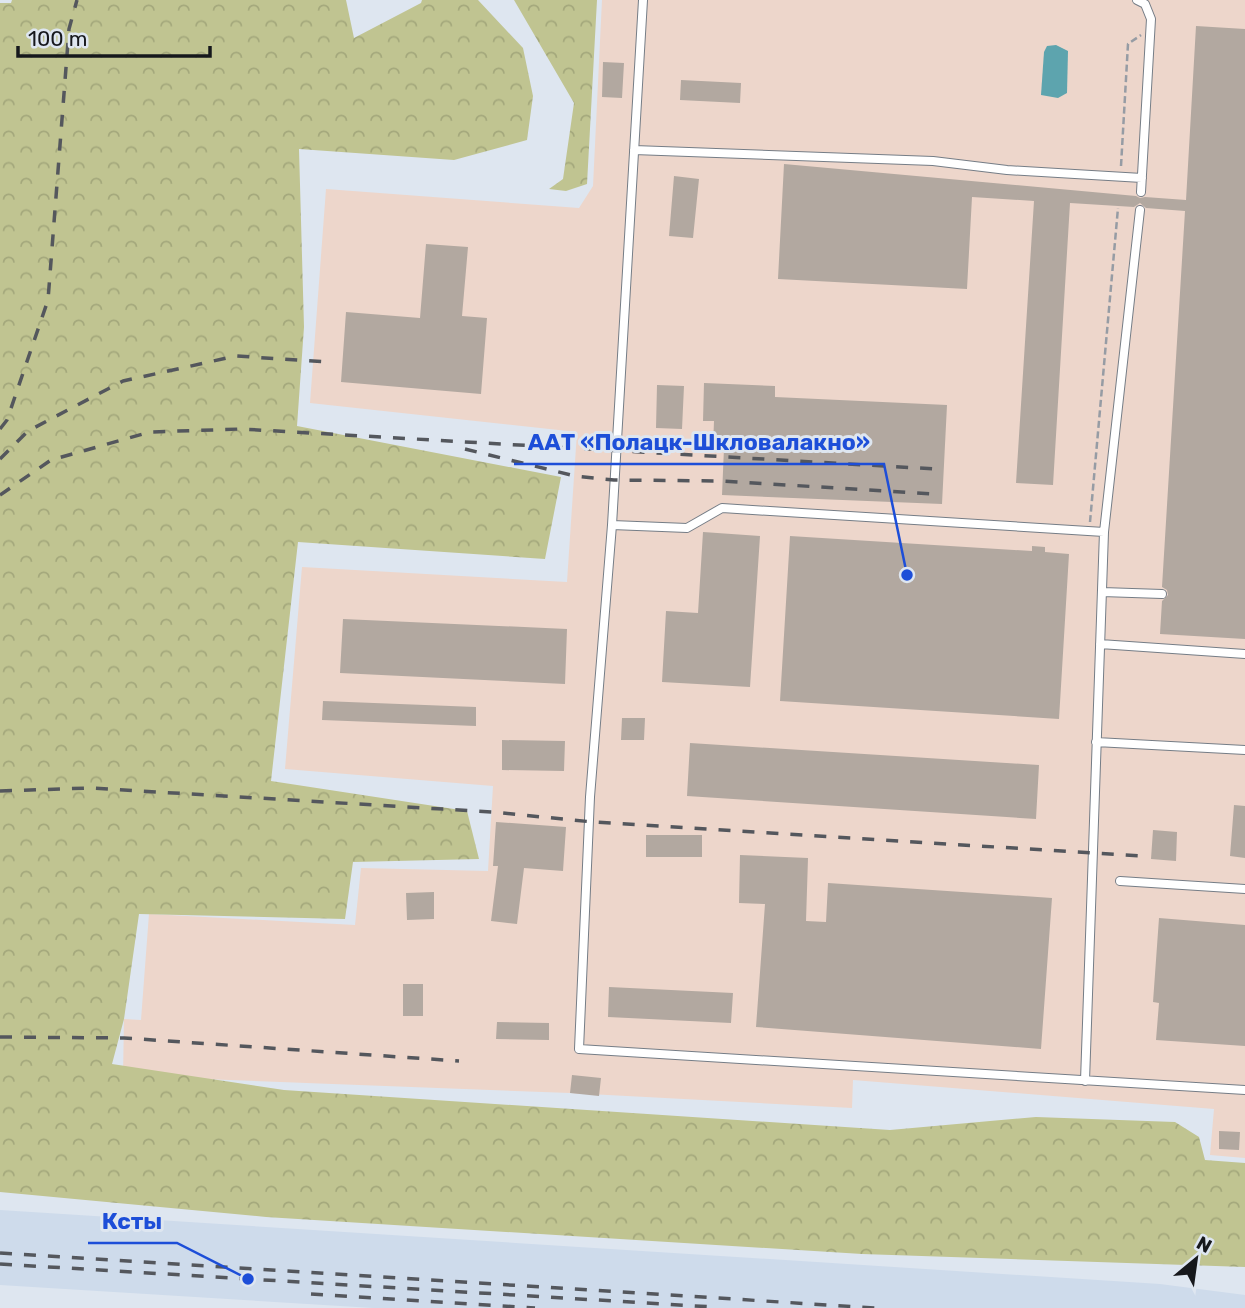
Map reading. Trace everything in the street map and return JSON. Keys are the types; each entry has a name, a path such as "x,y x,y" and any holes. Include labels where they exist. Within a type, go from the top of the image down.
{"lane":[{"path":"643,0 612,525 590,797 579,1049 1245,1090"},
{"path":"1141,192 1151,23 1144,1"},
{"path":"634,150 933,161 1007,170 1142,178"},
{"path":"1085,1081 1104,532 1140,210"},
{"path":"612,525 687,528 722,508 1104,532"},
{"path":"1102,592 1162,594"},
{"path":"1100,644 1245,654"},
{"path":"1096,742 1245,750"},
{"path":"1119,881 1245,890"}],"path":[{"path":"1120,176 1128,44 1151,23"},
{"path":"1089,531 1118,208"}],"shaded area":[{"path":"602,0 1245,0 1245,1158 1210,1155 1214,1109 853,1080 852,1108 570,1093 123,1076 124,1019 141,1020 149,914 355,925 361,868 488,871 493,786 285,769 302,567 567,582 577,432 310,403 326,189 579,208 593,186"},
{"path":"0,1210 1160,1284 1245,1295 1245,1308 373,1308 0,1285"}],"green space":[{"path":"12,0 346,0 354,38 421,3 422,0 478,0 523,48 533,96 527,140 454,160 299,149 304,327 297,426 561,477 545,559 298,542 271,781 467,811 479,859 353,862 345,919 139,914 124,1019 112,1064 284,1090 890,1130 1036,1117 1175,1122 1199,1137 1205,1160 1245,1163 1245,1267 862,1254 266,1217 0,1192 0,3 11,3"},
{"path":"514,0 597,0 587,184 566,191 549,189 563,179 574,103"}],"water":[{"path":"1056,45 1068,51 1067,93 1058,98 1041,95 1044,52 1047,46"}],"building":[{"path":"1196,26 1245,29 1245,639 1160,634 1162,601 1168,595 1167,590 1162,587 1185,211 1146,208 1140,203 1134,207 1070,203 1053,485 1016,483 1034,201 972,197 967,289 778,279 784,164 1140,198 1186,200"},
{"path":"603,62 624,63 622,98 602,97"},
{"path":"681,80 741,83 740,103 680,100"},
{"path":"674,176 699,179 693,238 669,236"},
{"path":"426,244 468,247 462,316 487,318 481,394 341,382 346,312 420,318"},
{"path":"704,383 775,386 775,397 947,405 942,504 722,495 724,448 713,447 714,421 703,421"},
{"path":"657,385 684,386 682,429 656,428"},
{"path":"703,532 760,536 750,687 662,682 666,611 698,613"},
{"path":"790,536 1032,551 1032,546 1045,547 1045,552 1069,554 1059,719 780,701"},
{"path":"343,619 567,629 565,684 340,673"},
{"path":"323,701 476,707 476,726 322,720"},
{"path":"622,718 645,718 644,740 621,740"},
{"path":"502,740 565,741 564,771 502,770"},
{"path":"690,743 1039,765 1036,819 687,796"},
{"path":"1234,805 1245,806 1245,858 1230,856"},
{"path":"496,822 566,827 563,871 524,868 517,924 491,921 498,866 493,866"},
{"path":"1153,830 1177,832 1176,861 1151,859"},
{"path":"646,835 702,835 702,857 646,857"},
{"path":"740,855 808,858 806,921 826,922 828,883 1052,898 1041,1049 756,1027 765,904 739,903"},
{"path":"434,892 434,919 407,920 406,893"},
{"path":"1159,918 1245,925 1245,1046 1156,1040 1159,1003 1153,1002"},
{"path":"403,984 423,984 423,1016 403,1016"},
{"path":"609,987 733,993 731,1023 608,1017"},
{"path":"497,1022 549,1023 549,1040 496,1039"},
{"path":"572,1075 601,1078 599,1096 570,1093"},
{"path":"1219,1131 1240,1132 1239,1150 1219,1149"}],"railway":[{"path":"0,429 7,420 48,300 69,29 77,0"},
{"path":"0,459 28,431 123,381 236,356 329,362"},
{"path":"0,495 51,460 150,432 241,429 936,469"},
{"path":"465,449 575,476 614,480 723,481 932,494"},
{"path":"0,791 90,788 1141,856"},
{"path":"0,1037 124,1038 459,1061"},
{"path":"0,1253 876,1308"},
{"path":"0,1264 713,1307"},
{"path":"311,1294 535,1308"}],"place":[{"name":"ААТ «Полацк-Шкловалакно»","path":"907,575"},
{"name":"Ксты","path":"248,1279"}]}
